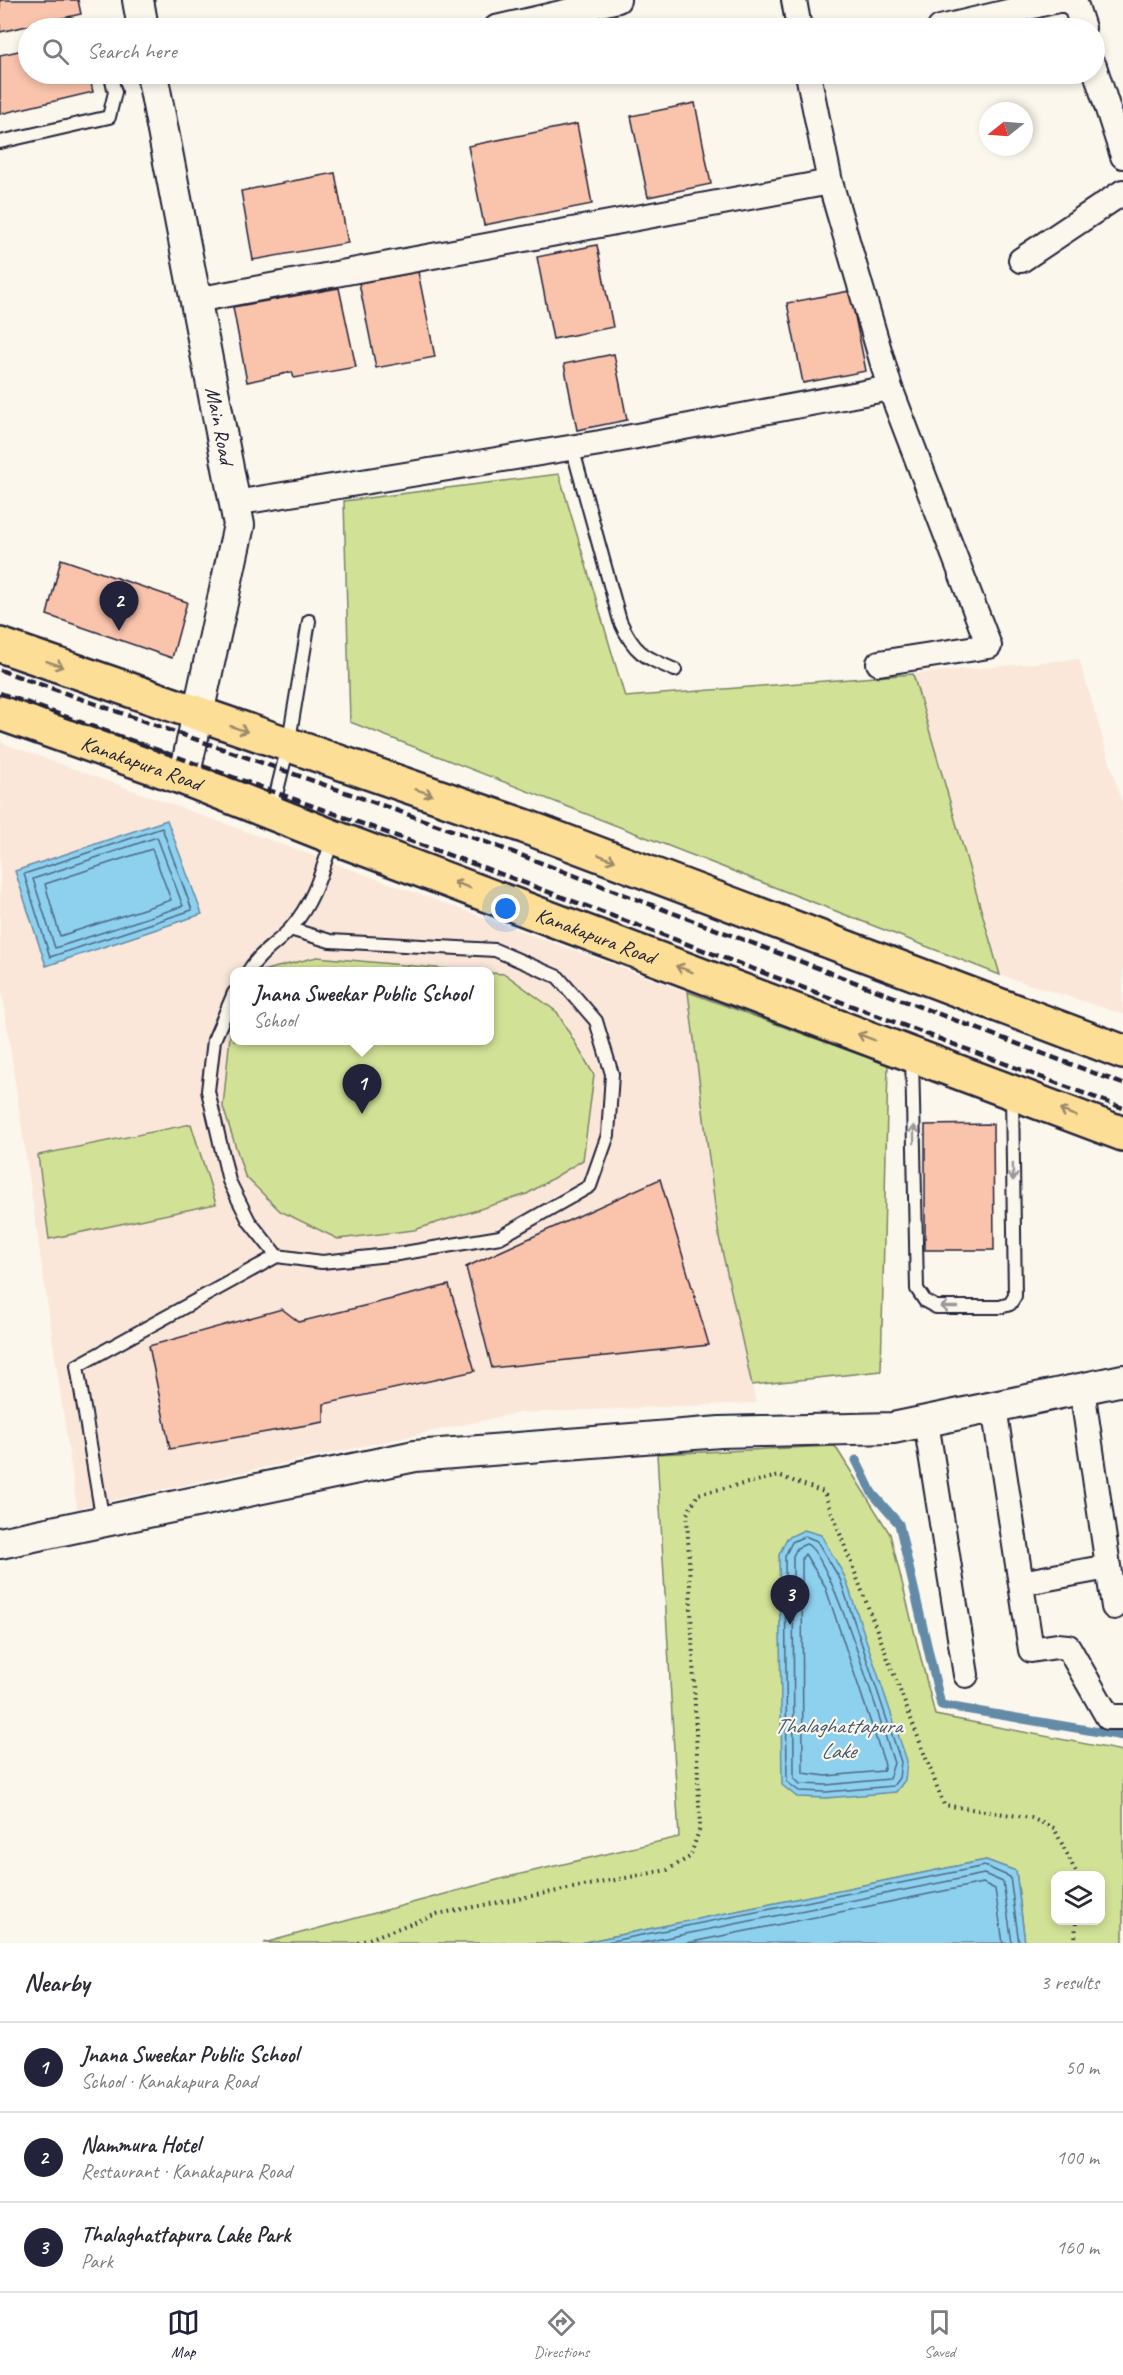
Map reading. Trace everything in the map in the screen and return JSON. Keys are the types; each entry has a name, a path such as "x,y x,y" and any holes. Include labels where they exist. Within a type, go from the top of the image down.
{"highway":[{"path":"0,645 524,826 1123,1053"},
{"name":"Kanakapura Road","path":"0,713 184,778 333,837 1123,1134"}],"street":[{"path":"138,0 141,18"},
{"path":"540,18 618,0"},
{"path":"794,0 797,18"},
{"path":"982,18 1058,0 1067,0 1076,6 1080,18"},
{"name":"Main Road","path":"154,84 238,525 184,778"},
{"path":"810,84 830,182 890,388 989,646 879,663"},
{"path":"1101,84 1123,156"},
{"path":"196,300 830,182"},
{"path":"1020,260 1123,192"},
{"path":"235,503 572,447 890,388"},
{"path":"0,1543 415,1456 720,1432 893,1428 1123,1380"},
{"path":"1082,1389 1114,1607"},
{"path":"994,1407 1031,1650 1058,1646 1068,1647 1108,1717 1123,1717"},
{"path":"926,1422 966,1675"},
{"path":"1021,1583 1108,1566"}],"lane":[{"path":"0,142 110,117 115,92 113,84"},
{"path":"572,447 620,621 629,642 643,656 675,670"},
{"path":"272,813 288,746 309,621"},
{"path":"251,967 257,957 290,929 310,904 333,837"},
{"path":"103,1522 77,1366 277,1257 322,1262 398,1254 500,1237 590,1186 608,1135 612,1074 596,1021 558,977 495,950 330,940 290,929"},
{"path":"230,1002 214,1040 208,1091 229,1181 249,1221 277,1257"},
{"path":"912,1054 917,1289 925,1301 936,1307 1000,1307 1010,1304 1015,1296 1012,1092"}],"path":[{"path":"358,1943 437,1914 666,1870 690,1857 700,1828 687,1514 698,1494 778,1476 824,1492 944,1805 1031,1818 1054,1828 1076,1871"},
{"path":"1075,1943 1076,1925"}],"shaded area":[{"path":"1079,659 1123,806 1123,1014 1000,975 913,674"},
{"path":"0,742 688,992 719,1237 756,1403 517,1413 77,1508 0,978"}],"green space":[{"path":"559,474 625,697 913,674 1000,975 350,722 344,501"},
{"path":"317,957 425,967 278,967"},
{"path":"494,973 505,974 557,1012 594,1075 583,1160 527,1194 414,1230 338,1239 280,1211 245,1176 223,1107 230,1036 230,1045 494,1045"},
{"path":"688,992 888,1065 881,1371 752,1385 719,1237"},
{"path":"191,1124 216,1204 49,1239 38,1155"},
{"path":"835,1446 890,1534 935,1715 1123,1751 1123,1943 1025,1943 1016,1871 986,1860 580,1943 264,1943 508,1877 679,1837 657,1454"}],"water":[{"path":"167,820 202,914 46,966 15,871"},
{"name":"Thalaghattapura Lake","path":"804,1530 821,1535 845,1577 907,1761 905,1780 896,1792 826,1798 797,1797 782,1785 779,1555 787,1538"},
{"path":"986,1860 1016,1871 1025,1943 580,1943"}],"building":[{"path":"0,0 78,0 81,14 63,18 18,18 18,28 0,32"},
{"path":"18,51 18,84 91,84 93,92 0,114 0,55"},
{"path":"695,103 711,184 648,197 631,116"},
{"path":"577,124 592,204 484,225 468,146"},
{"path":"335,173 348,243 253,260 241,191"},
{"path":"597,245 613,327 553,339 537,257"},
{"path":"418,272 435,357 376,368 359,283"},
{"path":"339,288 356,367 294,378 292,372 247,382 233,307"},
{"path":"850,291 866,371 803,383 787,303"},
{"path":"614,354 627,420 577,430 564,364"},
{"path":"61,559 187,602 172,658 47,615"},
{"path":"993,1124 994,1250 925,1250 925,1125"},
{"path":"660,1179 709,1345 492,1368 466,1267"},
{"path":"449,1285 475,1371 324,1404 324,1422 170,1449 149,1346 282,1309 299,1322"}],"waterway":[{"path":"856,1460 872,1493 899,1524 941,1705 1123,1736"}],"railway":[{"path":"0,670 494,845 1123,1084"},
{"path":"0,693 482,867 1123,1108"}],"place":[{"name":"Nammura Hotel","path":"119,631"},
{"name":"Jnana Sweekar Public School","path":"362,1114"},
{"name":"Thalaghattapura Lake Park","path":"790,1625"}]}
